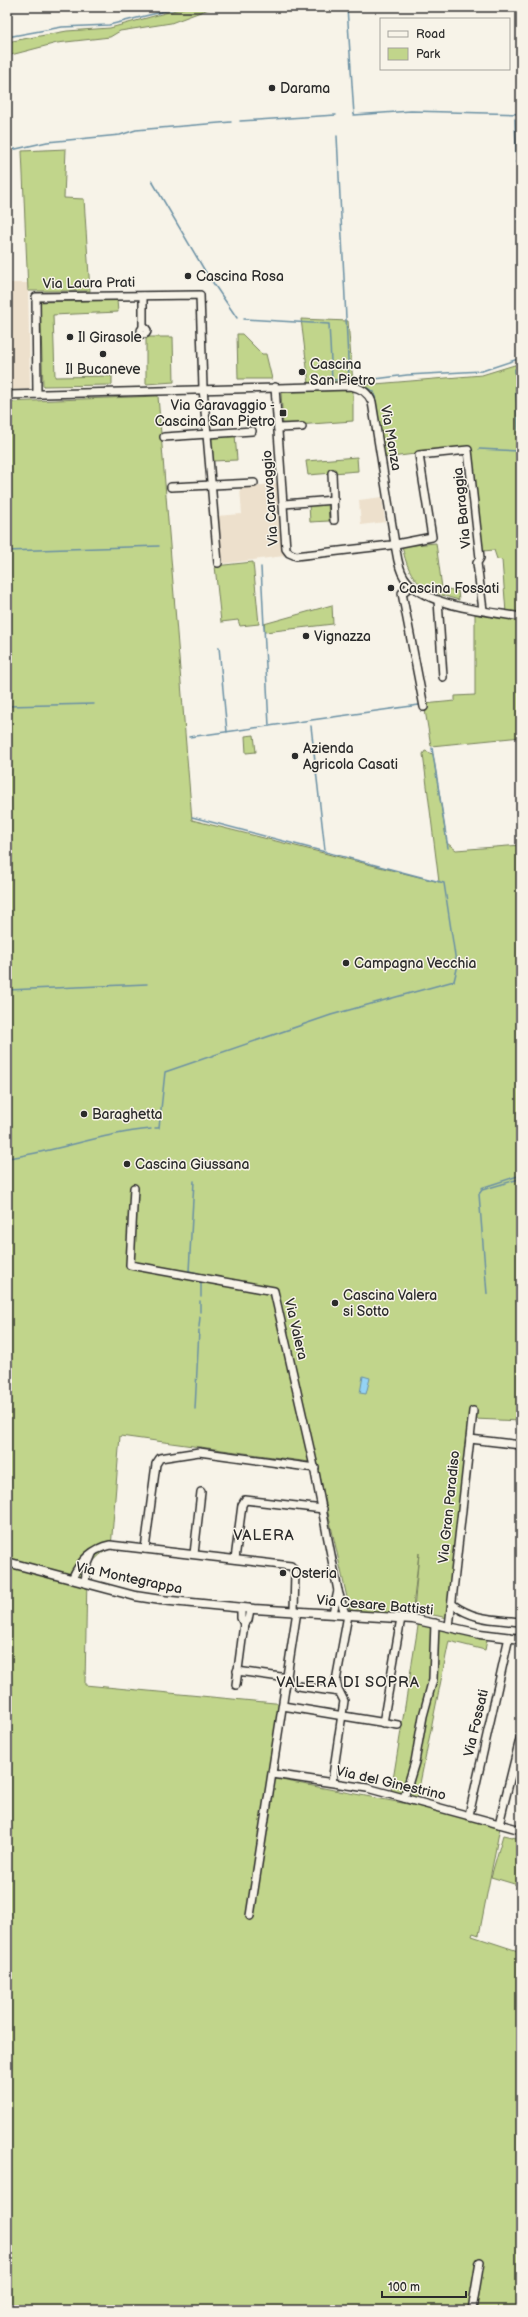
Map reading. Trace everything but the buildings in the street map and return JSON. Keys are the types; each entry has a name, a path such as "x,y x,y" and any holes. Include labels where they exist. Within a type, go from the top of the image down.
{"street":[{"name":"Via Laura Prati","path":"37,394 36,297 200,295 203,388"},
{"name":"Via Laura Prati","path":"143,296 143,328"},
{"name":"Via Monza","path":"7,395 203,388 351,386 361,389 369,395 376,426 401,572 411,586 423,594 438,600 521,618"},
{"name":"Via Caravaggio","path":"275,387 286,549 291,555 296,556 395,544"},
{"path":"203,388 218,563"},
{"path":"278,428 302,427"},
{"path":"164,437 252,430"},
{"name":"Via Baraggia","path":"395,544 432,537 419,455 468,450 480,558 477,562 483,610"},
{"path":"332,473 334,520"},
{"path":"171,487 254,482"},
{"path":"284,504 334,500"},
{"path":"411,586 402,593 424,707"},
{"path":"438,600 443,677"},
{"name":"Via Valera","path":"134,1188 130,1265 274,1291 315,1468 338,1591 346,1614"},
{"path":"470,1439 472,1411"},
{"name":"Via Gran Paradiso","path":"449,1627 470,1439 521,1445"},
{"path":"145,1549 156,1464 160,1458 199,1452 315,1468"},
{"path":"194,1554 202,1492"},
{"path":"235,1559 242,1505 245,1500 323,1510"},
{"path":"72,1579 80,1562 95,1550 110,1545 235,1559 294,1568 296,1611 288,1678 250,1916"},
{"path":"84,1582 88,1563 95,1550"},
{"name":"Via Montegrappa","path":"7,1562 150,1599 296,1611"},
{"name":"Via Valera","path":"333,1613 338,1591"},
{"path":"452,1604 466,1614 474,1617 521,1622"},
{"path":"236,1685 244,1624 240,1618 246,1608"},
{"name":"Via Cesare Battisti","path":"296,1611 400,1618 435,1623 509,1638 521,1638"},
{"path":"332,1782 343,1716 344,1701 339,1692 336,1681 346,1614"},
{"path":"384,1723 400,1618"},
{"path":"404,1798 415,1762 424,1712 433,1679 435,1623"},
{"name":"Via Fossati","path":"469,1815 509,1638"},
{"path":"237,1671 288,1678"},
{"path":"298,1686 339,1692"},
{"path":"284,1706 398,1725"},
{"path":"516,1775 521,1735"},
{"path":"499,1824 521,1759"},
{"name":"Via del Ginestrino","path":"273,1774 332,1782 404,1798 521,1830"},
{"path":"472,2310 480,2262"}],"shaded area":[{"path":"7,283 28,283 30,389 7,390"},
{"path":"277,483 284,556 221,564 216,516 242,514 240,488"},
{"path":"382,497 385,522 361,525 359,500"}],"green space":[{"path":"187,7 214,7 171,23 120,31 110,37 57,43 7,56 7,42 67,31 110,28"},
{"path":"66,149 64,198 84,199 90,291 28,291 22,151"},
{"path":"117,300 118,312 53,315 55,377 112,376 112,385 43,386 40,302"},
{"path":"301,319 348,321 353,383 309,384"},
{"path":"237,334 242,334 262,354 266,354 272,379 238,379"},
{"path":"146,337 173,337 174,382 146,384"},
{"path":"521,363 521,737 431,746 424,704 455,701 455,696 475,695 475,614 502,619 506,613 502,560 497,559 494,550 483,551 471,447 383,458 374,401 363,385 482,375"},
{"path":"350,390 353,392 353,421 283,426 281,392"},
{"path":"158,396 192,820 439,882 423,754 425,751 433,754 447,843 456,850 521,845 521,1421 474,1419 448,1618 414,1611 419,1553 412,1617 386,1613 350,1611 317,1463 120,1436 111,1548 96,1558 87,1574 85,1685 285,1704 276,1779 413,1805 500,1827 479,1935 473,1933 472,1936 521,1952 521,2310 7,2310 7,402"},
{"path":"235,434 237,460 212,461 209,436"},
{"path":"357,457 358,471 308,475 306,461"},
{"path":"328,503 329,521 310,522 309,504"},
{"path":"436,543 442,588 458,591 459,600 427,589 420,584 409,569 402,546"},
{"path":"253,562 259,624 240,626 238,620 221,622 215,566"},
{"path":"332,605 333,624 265,632 264,624"},
{"path":"254,735 256,752 246,753 245,736"},
{"path":"419,1620 488,1635 485,1650 449,1641 417,1798 391,1792"},
{"path":"503,1835 516,1838 517,1836 521,1837 521,1886 491,1877"}],"water":[{"path":"363,1376 370,1378 366,1394 360,1393"}],"waterway":[{"path":"7,37 62,27 109,25 181,7"},
{"path":"347,7 354,115 411,111 521,114"},
{"path":"240,121 336,115"},
{"path":"515,119 521,275"},
{"path":"7,151 47,142 120,135 136,130 231,122"},
{"path":"337,136 349,379"},
{"path":"152,181 205,271 237,318"},
{"path":"244,319 329,324 332,380 348,379"},
{"path":"359,381 407,375 482,371 521,358"},
{"path":"515,369 521,487"},
{"path":"355,379 361,384"},
{"path":"367,388 374,392 384,453"},
{"path":"479,449 519,451"},
{"path":"7,551 159,546"},
{"path":"261,567 269,726"},
{"path":"219,647 227,732"},
{"path":"7,706 94,704"},
{"path":"189,737 419,705"},
{"path":"311,726 325,850"},
{"path":"432,748 448,848"},
{"path":"155,1128 159,1128 165,1072 331,1015 454,981 457,969 444,883 192,817"},
{"path":"7,990 147,984"},
{"path":"7,1158 43,1152 115,1134 151,1129"},
{"path":"481,1188 521,1175"},
{"path":"487,1294 479,1194 482,1190 519,1179"},
{"path":"194,1181 189,1271 198,1273"},
{"path":"201,1282 201,1297"},
{"path":"200,1301 200,1312"},
{"path":"199,1327 200,1317"},
{"path":"195,1409 199,1330"}],"place":[{"name":"Darama","path":"272,88"},
{"name":"Cascina Rosa","path":"188,276"},
{"name":"Il Girasole","path":"70,337"},
{"name":"Il Bucaneve","path":"103,354"},
{"name":"Cascina San Pietro","path":"302,372"},
{"name":"Via Caravaggio - Cascina San Pietro","path":"283,413"},
{"name":"Cascina Fossati","path":"391,588"},
{"name":"Vignazza","path":"306,636"},
{"name":"Azienda Agricola Casati","path":"295,756"},
{"name":"Campagna Vecchia","path":"346,963"},
{"name":"Baraghetta","path":"84,1114"},
{"name":"Cascina Giussana","path":"127,1164"},
{"name":"Cascina Valera si Sotto","path":"335,1303"},
{"name":"Osteria","path":"283,1573"}],"district":[{"name":"VALERA","path":"264,1535"},
{"name":"VALERA DI SOPRA","path":"348,1682"}]}
